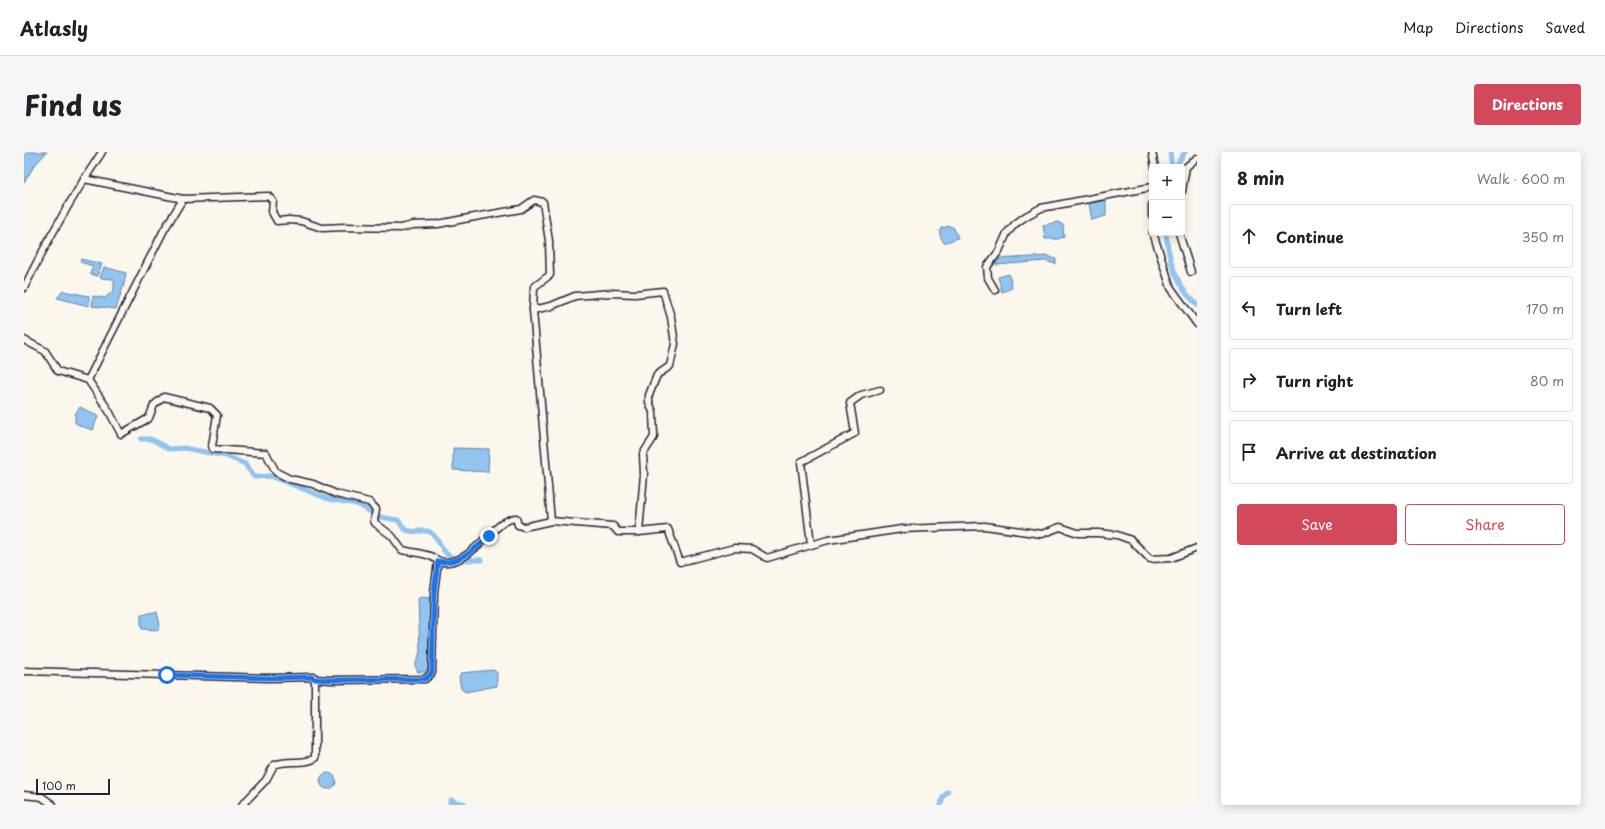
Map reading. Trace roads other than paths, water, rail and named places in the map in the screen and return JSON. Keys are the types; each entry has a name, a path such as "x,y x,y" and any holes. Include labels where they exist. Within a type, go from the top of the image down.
{"street":[{"path":"24,288 44,248 84,179 102,152"},
{"path":"1152,152 1154,164"},
{"path":"1185,173 1186,167 1197,158"},
{"path":"84,179 183,198 268,196 272,201 272,212 277,221 301,221 322,228 345,226 373,228 438,224 522,209 534,200 543,202 549,241 550,275 534,287 533,310 551,521"},
{"path":"995,290 988,278 986,267 999,251 1007,233 1026,216 1041,208 1149,188"},
{"path":"88,380 164,230 183,198"},
{"path":"1154,236 1171,288 1197,324"},
{"path":"1180,236 1191,272"},
{"path":"533,310 551,306 575,296 611,293 635,294 663,291 671,317 675,344 670,366 657,375 649,396 653,412 654,437 643,454 644,474 639,532"},
{"path":"24,340 45,351 58,372 88,380 109,411 121,434 149,418 154,405 164,397 210,408 216,412 217,415 212,446 213,449 266,453 276,472 290,479 313,484 336,494 369,502 376,507 374,521 376,525 392,536 402,550 422,554 438,561 456,561 479,545 509,518 516,518 518,525 524,527 551,521 613,526 618,532 639,532 668,529 680,562 734,548 752,549 767,558 828,540 902,529 985,526 1042,534 1060,527 1078,533 1098,533 1117,536 1131,540 1150,559 1171,558 1197,548"},
{"path":"811,544 801,462 855,433 850,403 860,395 880,390"},
{"path":"24,671 269,678 312,677 315,679 331,680 425,679 432,673 434,592 438,561"},
{"path":"242,805 266,780 274,765 284,761 309,760 315,758 315,679"},
{"path":"24,795 42,797 53,805"}],"water":[{"path":"24,152 47,152 34,166 24,183"},
{"path":"1106,200 1106,216 1092,220 1089,204"},
{"path":"1058,222 1063,225 1064,237 1058,239 1045,239 1043,225"},
{"path":"950,226 954,228 958,238 944,243 940,236 940,230 941,228"},
{"path":"1048,256 1056,259 1056,264 1045,261 996,265 997,259"},
{"path":"81,259 102,264 97,276 90,274 93,266 80,262"},
{"path":"104,267 126,273 116,309 92,306 93,296 105,298 114,290 114,279 100,278"},
{"path":"1009,274 1012,288 1002,292 998,277"},
{"path":"63,291 89,296 89,306 57,298"},
{"path":"80,407 98,416 93,430 75,423 75,414"},
{"path":"453,448 489,449 488,472 453,470"},
{"path":"420,598 430,599 431,604 428,670 425,672 418,672 415,666 420,652 418,600"},
{"path":"157,612 160,625 158,630 142,629 141,614"},
{"path":"494,670 497,673 497,686 465,692 461,689 459,677 461,673"},
{"path":"325,773 331,773 336,778 334,787 331,789 325,789 320,784 320,778"}],"waterway":[{"path":"1170,152 1172,164"},
{"path":"1177,164 1185,152"},
{"path":"1166,236 1170,257 1178,280 1187,295 1197,305"},
{"path":"141,439 150,439 169,449 184,448 226,456 245,464 254,477 271,476 328,499 357,504 380,517 398,520 408,531 430,532 435,536 445,552 452,557 481,560"},
{"path":"941,805 943,797 948,792"},
{"path":"452,802 454,804 463,805"}]}
